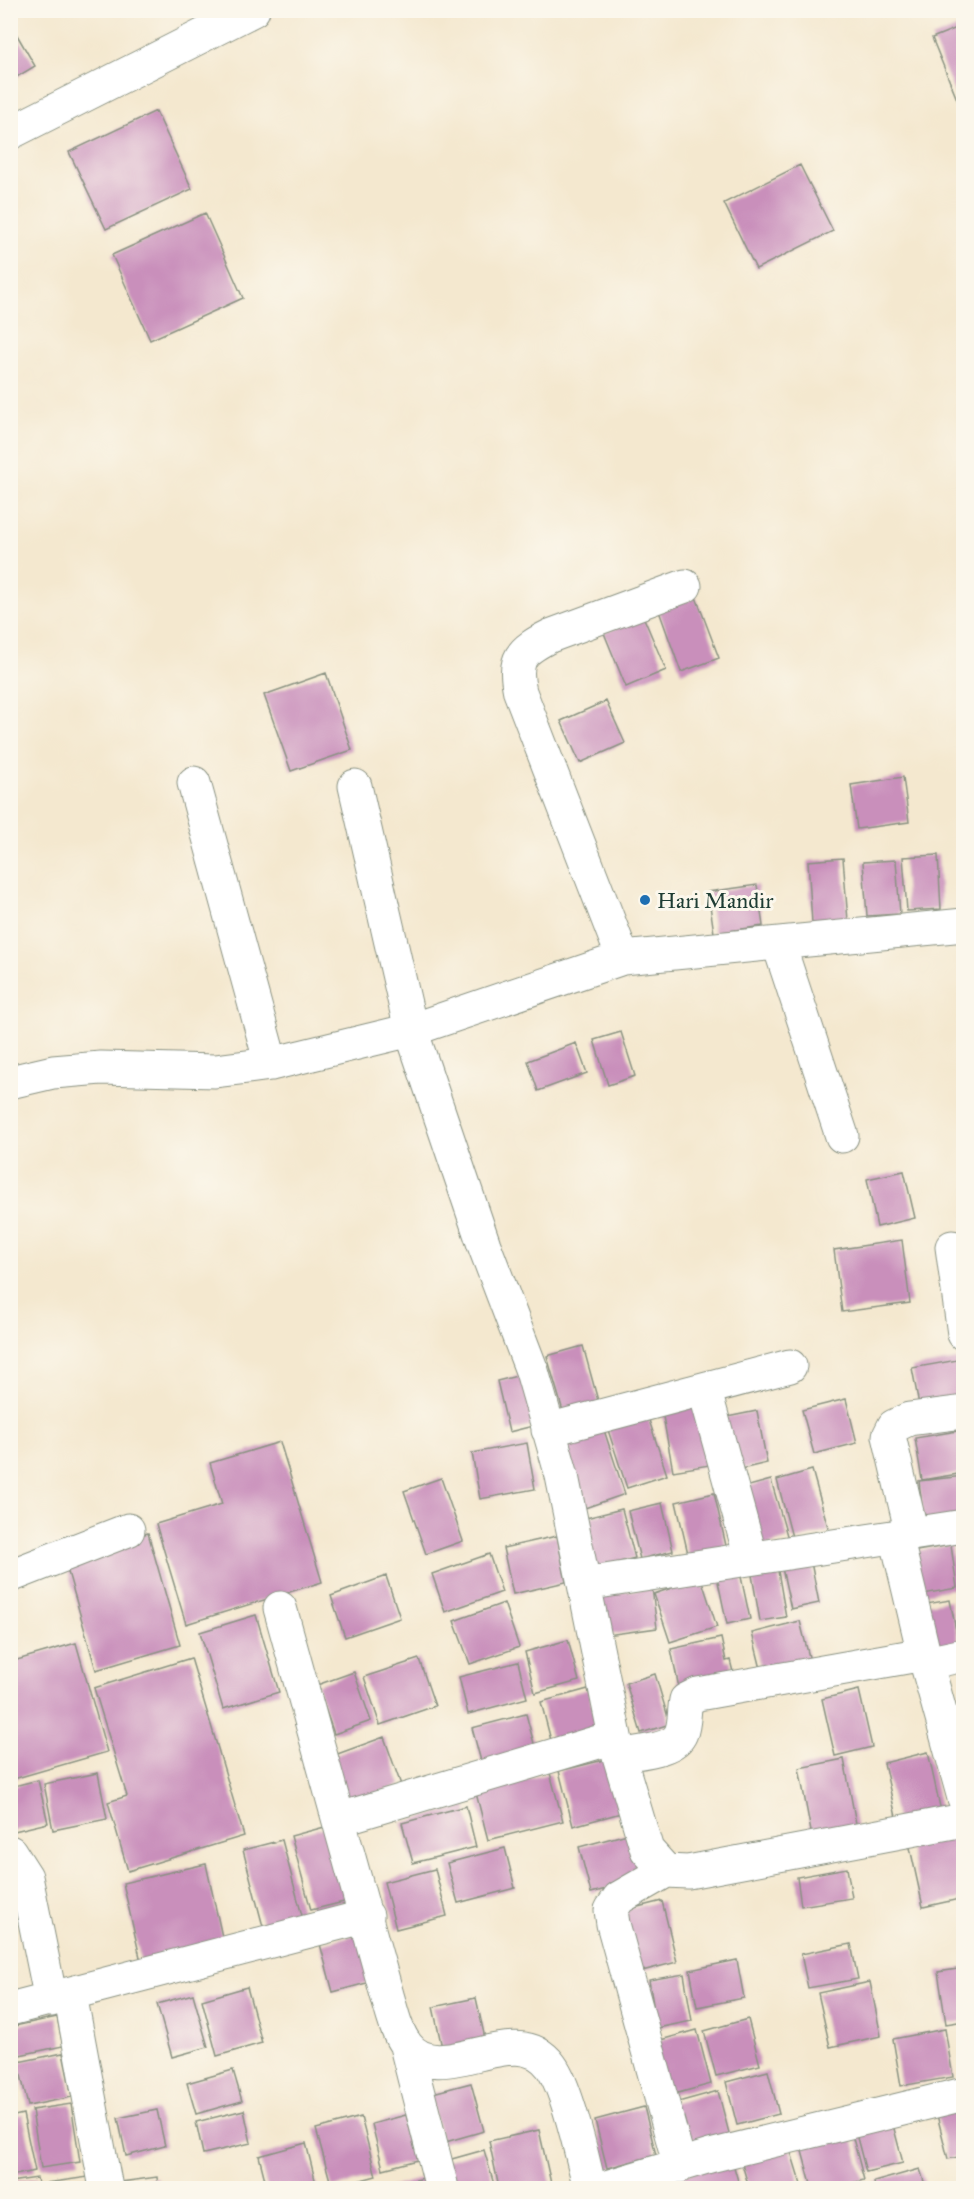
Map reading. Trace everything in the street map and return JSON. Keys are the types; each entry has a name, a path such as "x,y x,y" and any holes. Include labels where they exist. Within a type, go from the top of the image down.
{"street":[{"path":"10,133 253,10"},
{"path":"623,958 520,692 516,674 517,660 531,645 550,636 685,586"},
{"path":"194,783 271,1064"},
{"path":"355,786 411,1030 484,1245 532,1371 562,1476 617,1746 646,1850 666,1871"},
{"path":"10,1082 53,1072 101,1068 216,1071 271,1064 411,1030 623,958 779,945 963,925"},
{"path":"779,945 842,1136"},
{"path":"952,1247 963,1334"},
{"path":"548,1430 705,1391 790,1366"},
{"path":"705,1391 751,1558"},
{"path":"963,1412 909,1419 894,1426 889,1436 925,1659 963,1798"},
{"path":"585,1584 963,1526"},
{"path":"10,1576 128,1530"},
{"path":"280,1608 390,2004 406,2046 442,2188"},
{"path":"340,1819 617,1746 662,1747 676,1741 682,1732 686,1700 698,1694 963,1655"},
{"path":"680,2166 613,1924 611,1910 619,1898 666,1871 688,1872 963,1820"},
{"path":"10,1852 26,1877 61,1997 106,2188"},
{"path":"10,2009 367,1916"},
{"path":"406,2046 419,2058 434,2062 517,2048 535,2051 550,2066 560,2083 591,2188"},
{"path":"603,2188 680,2166 963,2094"}],"building":[{"path":"964,25 964,114 963,114 932,38"},
{"path":"17,35 35,66 10,81 10,39"},
{"path":"156,111 192,189 106,229 69,152"},
{"path":"800,165 833,231 756,269 724,203"},
{"path":"205,213 243,298 150,340 112,255"},
{"path":"696,597 719,658 681,672 659,611"},
{"path":"643,616 666,670 626,687 604,633"},
{"path":"326,673 352,750 291,771 264,695"},
{"path":"606,701 625,743 580,763 561,721"},
{"path":"903,777 909,822 857,829 851,785"},
{"path":"938,855 941,909 907,911 903,857"},
{"path":"843,858 848,921 812,923 808,861"},
{"path":"896,860 900,914 867,916 863,862"},
{"path":"757,885 763,926 714,933 708,892"},
{"path":"621,1032 635,1076 608,1085 594,1040"},
{"path":"576,1043 587,1073 538,1091 528,1061"},
{"path":"904,1171 915,1218 877,1227 867,1179"},
{"path":"902,1240 910,1303 842,1312 834,1250"},
{"path":"583,1346 600,1408 565,1418 547,1356"},
{"path":"957,1360 964,1397 920,1410 912,1368"},
{"path":"529,1373 541,1424 509,1432 497,1381"},
{"path":"846,1399 857,1443 814,1454 802,1410"},
{"path":"706,1403 716,1464 673,1471 662,1411"},
{"path":"757,1411 767,1463 733,1471 722,1418"},
{"path":"647,1414 667,1475 627,1488 607,1427"},
{"path":"603,1427 625,1494 582,1509 560,1442"},
{"path":"964,1430 964,1473 922,1480 915,1438"},
{"path":"280,1442 322,1582 186,1624 156,1524 222,1504 210,1463"},
{"path":"527,1443 535,1489 480,1499 472,1453"},
{"path":"812,1470 829,1531 793,1541 777,1480"},
{"path":"964,1476 964,1517 924,1522 919,1481"},
{"path":"441,1478 463,1541 426,1554 404,1491"},
{"path":"771,1480 788,1539 756,1549 738,1489"},
{"path":"714,1493 727,1550 689,1558 676,1502"},
{"path":"662,1503 673,1551 640,1559 628,1511"},
{"path":"622,1509 635,1558 588,1570 574,1521"},
{"path":"148,1533 180,1645 96,1670 64,1558"},
{"path":"557,1536 566,1582 513,1594 503,1548"},
{"path":"951,1545 957,1588 918,1595 911,1552"},
{"path":"489,1554 502,1592 445,1612 432,1574"},
{"path":"811,1562 819,1603 791,1609 782,1568"},
{"path":"778,1571 786,1617 760,1621 752,1575"},
{"path":"740,1572 750,1619 727,1624 717,1577"},
{"path":"386,1576 400,1618 345,1637 331,1596"},
{"path":"701,1578 717,1627 670,1642 654,1594"},
{"path":"652,1588 657,1628 600,1636 595,1595"},
{"path":"950,1600 959,1645 928,1651 920,1605"},
{"path":"504,1603 519,1647 470,1664 454,1621"},
{"path":"256,1615 279,1692 223,1709 200,1632"},
{"path":"800,1621 810,1661 762,1673 752,1633"},
{"path":"721,1638 726,1661 730,1660 734,1676 679,1688 671,1649"},
{"path":"568,1640 579,1681 535,1693 525,1652"},
{"path":"76,1643 107,1752 10,1780 10,1662"},
{"path":"191,1658 244,1836 128,1871 108,1802 127,1796 94,1688"},
{"path":"419,1659 435,1706 380,1725 364,1677"},
{"path":"518,1662 527,1698 468,1714 459,1677"},
{"path":"354,1672 371,1721 334,1734 317,1685"},
{"path":"655,1674 670,1724 641,1733 626,1683"},
{"path":"588,1689 600,1735 553,1748 541,1702"},
{"path":"859,1690 872,1747 835,1756 822,1699"},
{"path":"526,1714 536,1751 482,1765 472,1728"},
{"path":"384,1737 401,1785 348,1803 332,1756"},
{"path":"928,1752 942,1816 898,1826 884,1763"},
{"path":"608,1759 621,1813 573,1826 559,1771"},
{"path":"844,1759 857,1829 812,1837 799,1768"},
{"path":"98,1773 107,1819 53,1830 44,1784"},
{"path":"550,1773 563,1821 488,1840 476,1793"},
{"path":"38,1780 48,1823 10,1832 10,1787"},
{"path":"466,1806 476,1847 413,1863 402,1823"},
{"path":"332,1825 352,1900 311,1910 291,1836"},
{"path":"631,1833 643,1879 591,1893 579,1847"},
{"path":"956,1833 964,1868 964,1898 923,1907 909,1843"},
{"path":"282,1840 305,1927 266,1938 243,1850"},
{"path":"505,1848 515,1888 458,1903 447,1863"},
{"path":"206,1864 224,1946 142,1966 123,1883"},
{"path":"847,1868 852,1898 801,1906 797,1877"},
{"path":"435,1869 447,1916 396,1929 384,1882"},
{"path":"662,1901 677,1962 638,1972 622,1911"},
{"path":"362,1933 374,1981 333,1992 320,1944"},
{"path":"851,1944 858,1979 808,1988 801,1954"},
{"path":"737,1960 744,1998 697,2007 690,1970"},
{"path":"964,1968 964,2021 946,2024 938,1972"},
{"path":"684,1974 692,2021 657,2028 649,1980"},
{"path":"870,1982 881,2036 830,2047 818,1993"},
{"path":"247,1987 262,2043 217,2056 202,2000"},
{"path":"193,1994 208,2047 172,2057 157,2004"},
{"path":"476,1998 486,2043 443,2052 433,2007"},
{"path":"57,2017 63,2046 10,2057 10,2027"},
{"path":"748,2019 760,2065 716,2076 704,2031"},
{"path":"945,2029 953,2077 901,2086 893,2039"},
{"path":"697,2030 711,2084 667,2096 653,2042"},
{"path":"63,2053 72,2097 28,2106 18,2062"},
{"path":"233,2070 242,2101 196,2114 187,2083"},
{"path":"768,2071 779,2114 737,2125 726,2082"},
{"path":"471,2083 484,2131 442,2143 429,2094"},
{"path":"718,2091 730,2137 683,2149 671,2104"},
{"path":"964,2100 964,2156 948,2159 935,2107"},
{"path":"71,2104 80,2162 41,2168 32,2110"},
{"path":"644,2107 656,2155 607,2168 595,2120"},
{"path":"157,2110 165,2146 126,2156 118,2118"},
{"path":"244,2110 251,2143 203,2154 196,2122"},
{"path":"23,2114 35,2171 10,2176 10,2117"},
{"path":"406,2115 418,2160 383,2169 372,2124"},
{"path":"361,2117 376,2176 332,2188 316,2129"},
{"path":"892,2121 903,2163 866,2172 855,2130"},
{"path":"850,2127 864,2180 832,2188 812,2188 799,2140"},
{"path":"539,2130 552,2188 499,2188 489,2141"},
{"path":"306,2143 317,2188 267,2188 259,2156"},
{"path":"790,2149 802,2188 749,2188 742,2164"},
{"path":"484,2150 495,2188 449,2188 441,2162"},
{"path":"732,2160 740,2188 684,2188 680,2176"},
{"path":"920,2169 926,2188 875,2188 874,2182"},
{"path":"88,2177 90,2188 48,2188 47,2183"},
{"path":"157,2177 158,2188 115,2188 114,2183"},
{"path":"427,2177 430,2188 388,2188"},
{"path":"37,2178 39,2188 10,2188 10,2182"}],"place":[{"name":"Hari Mandir","path":"645,900"}]}
